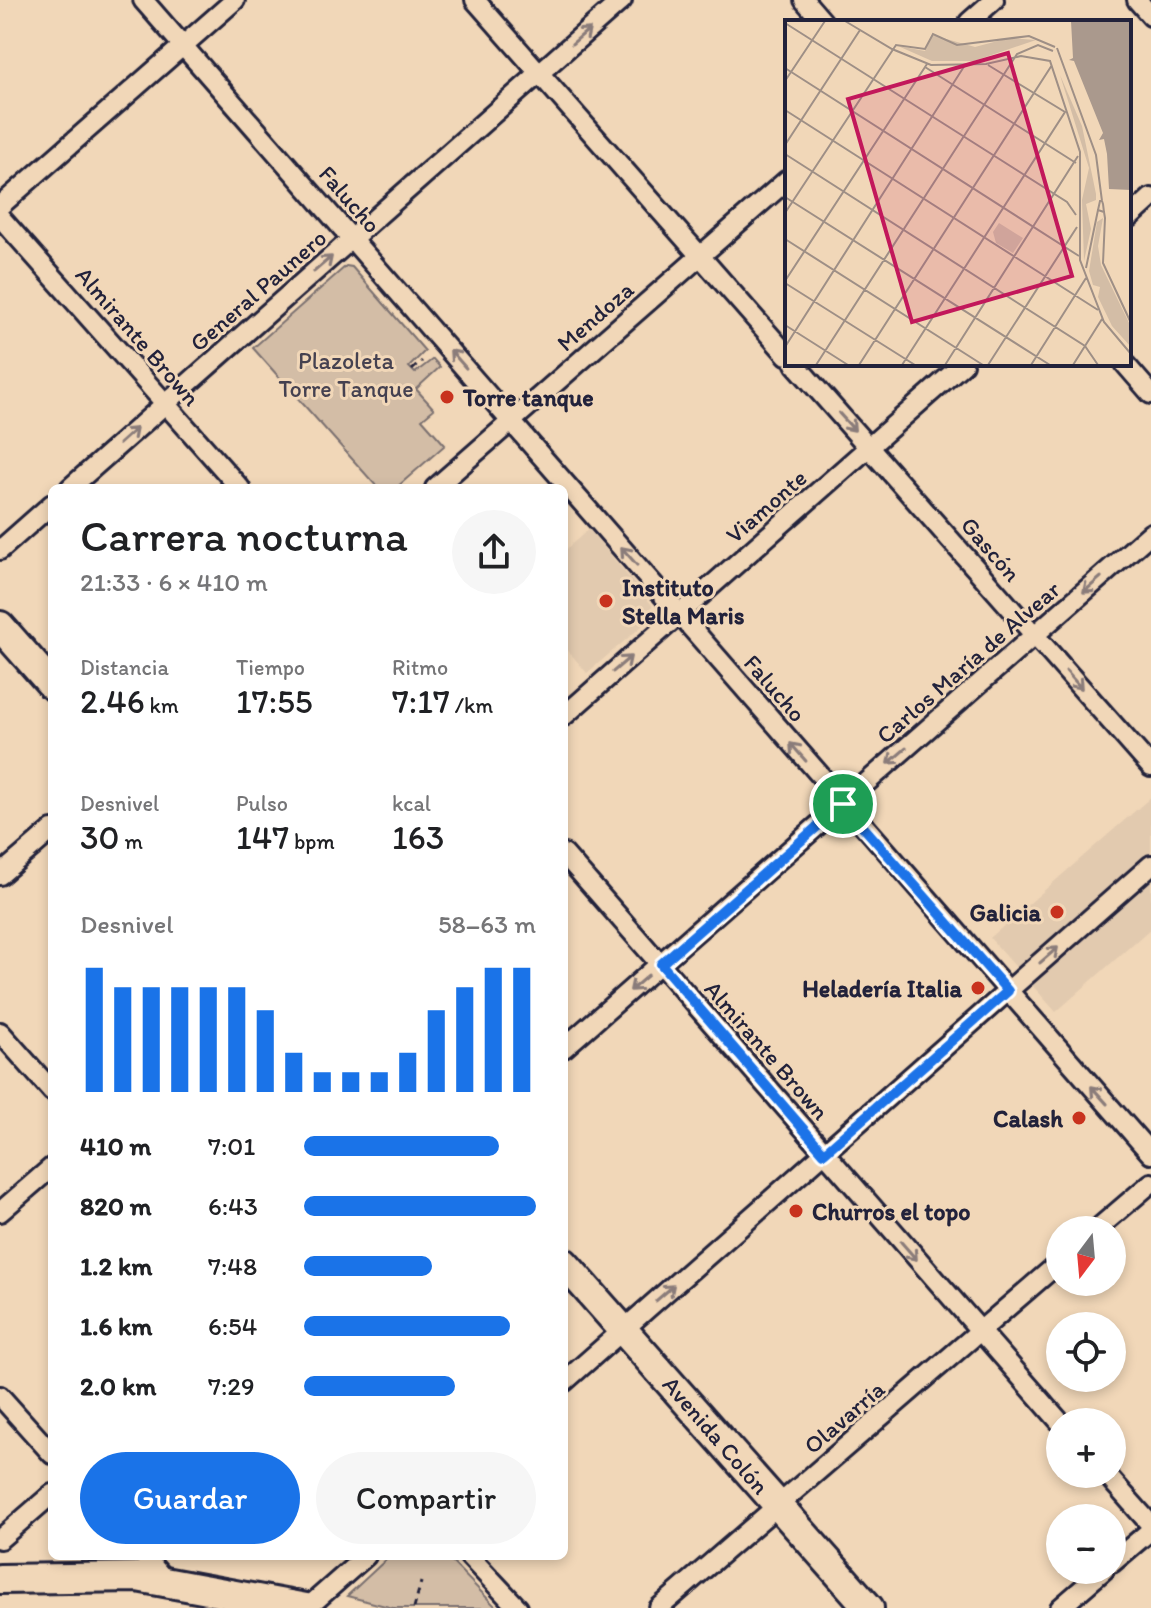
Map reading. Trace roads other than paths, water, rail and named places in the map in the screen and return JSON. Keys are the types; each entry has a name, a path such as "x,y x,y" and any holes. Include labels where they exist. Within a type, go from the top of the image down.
{"main road":[{"path":"0,626 48,680"},
{"name":"Avenida Colón","path":"568,1268 869,1608"},
{"path":"0,1579 104,1575 165,1580 306,1608"}],"street":[{"name":"Falucho","path":"143,0 567,484"},
{"path":"0,206 235,0"},
{"path":"475,0 785,353"},
{"name":"General Paunero","path":"74,484 622,0"},
{"path":"804,0 821,20"},
{"path":"971,20 994,0"},
{"path":"1137,0 1151,16"},
{"name":"Mendoza","path":"440,484 785,182"},
{"path":"1131,216 1151,198"},
{"name":"Almirante Brown","path":"0,217 236,484"},
{"name":"Gascón","path":"797,366 1151,767"},
{"name":"Viamonte","path":"568,712 961,366"},
{"path":"1127,366 1151,394"},
{"name":"Falucho","path":"568,485 1151,1154"},
{"path":"0,550 48,508"},
{"name":"Carlos María de Alvear","path":"568,1045 1151,533"},
{"path":"0,875 48,833"},
{"name":"Almirante Brown","path":"568,859 1048,1408"},
{"path":"568,1378 1151,865"},
{"path":"0,1032 48,1086"},
{"path":"0,1212 48,1170"},
{"path":"1112,1216 1151,1183"},
{"name":"Olavarría","path":"659,1608 1046,1274"},
{"path":"0,1396 48,1450"},
{"path":"1118,1488 1151,1527 1126,1550"},
{"path":"0,1539 48,1497"},
{"path":"148,1560 165,1580"},
{"path":"306,1608 361,1560"},
{"path":"473,1560 518,1608"},
{"path":"0,1594 40,1579"},
{"path":"1060,1608 1088,1584"}],"place":[{"name":"Torre tanque","path":"447,397"},
{"name":"Instituto Stella Maris","path":"606,601"},
{"name":"Galicia","path":"1057,912"},
{"name":"Heladería Italia","path":"978,988"},
{"name":"Calash","path":"1079,1118"},
{"name":"Churros el topo","path":"796,1211"}],"park label":[{"name":"Plazoleta Torre Tanque","path":"346,374"}]}
